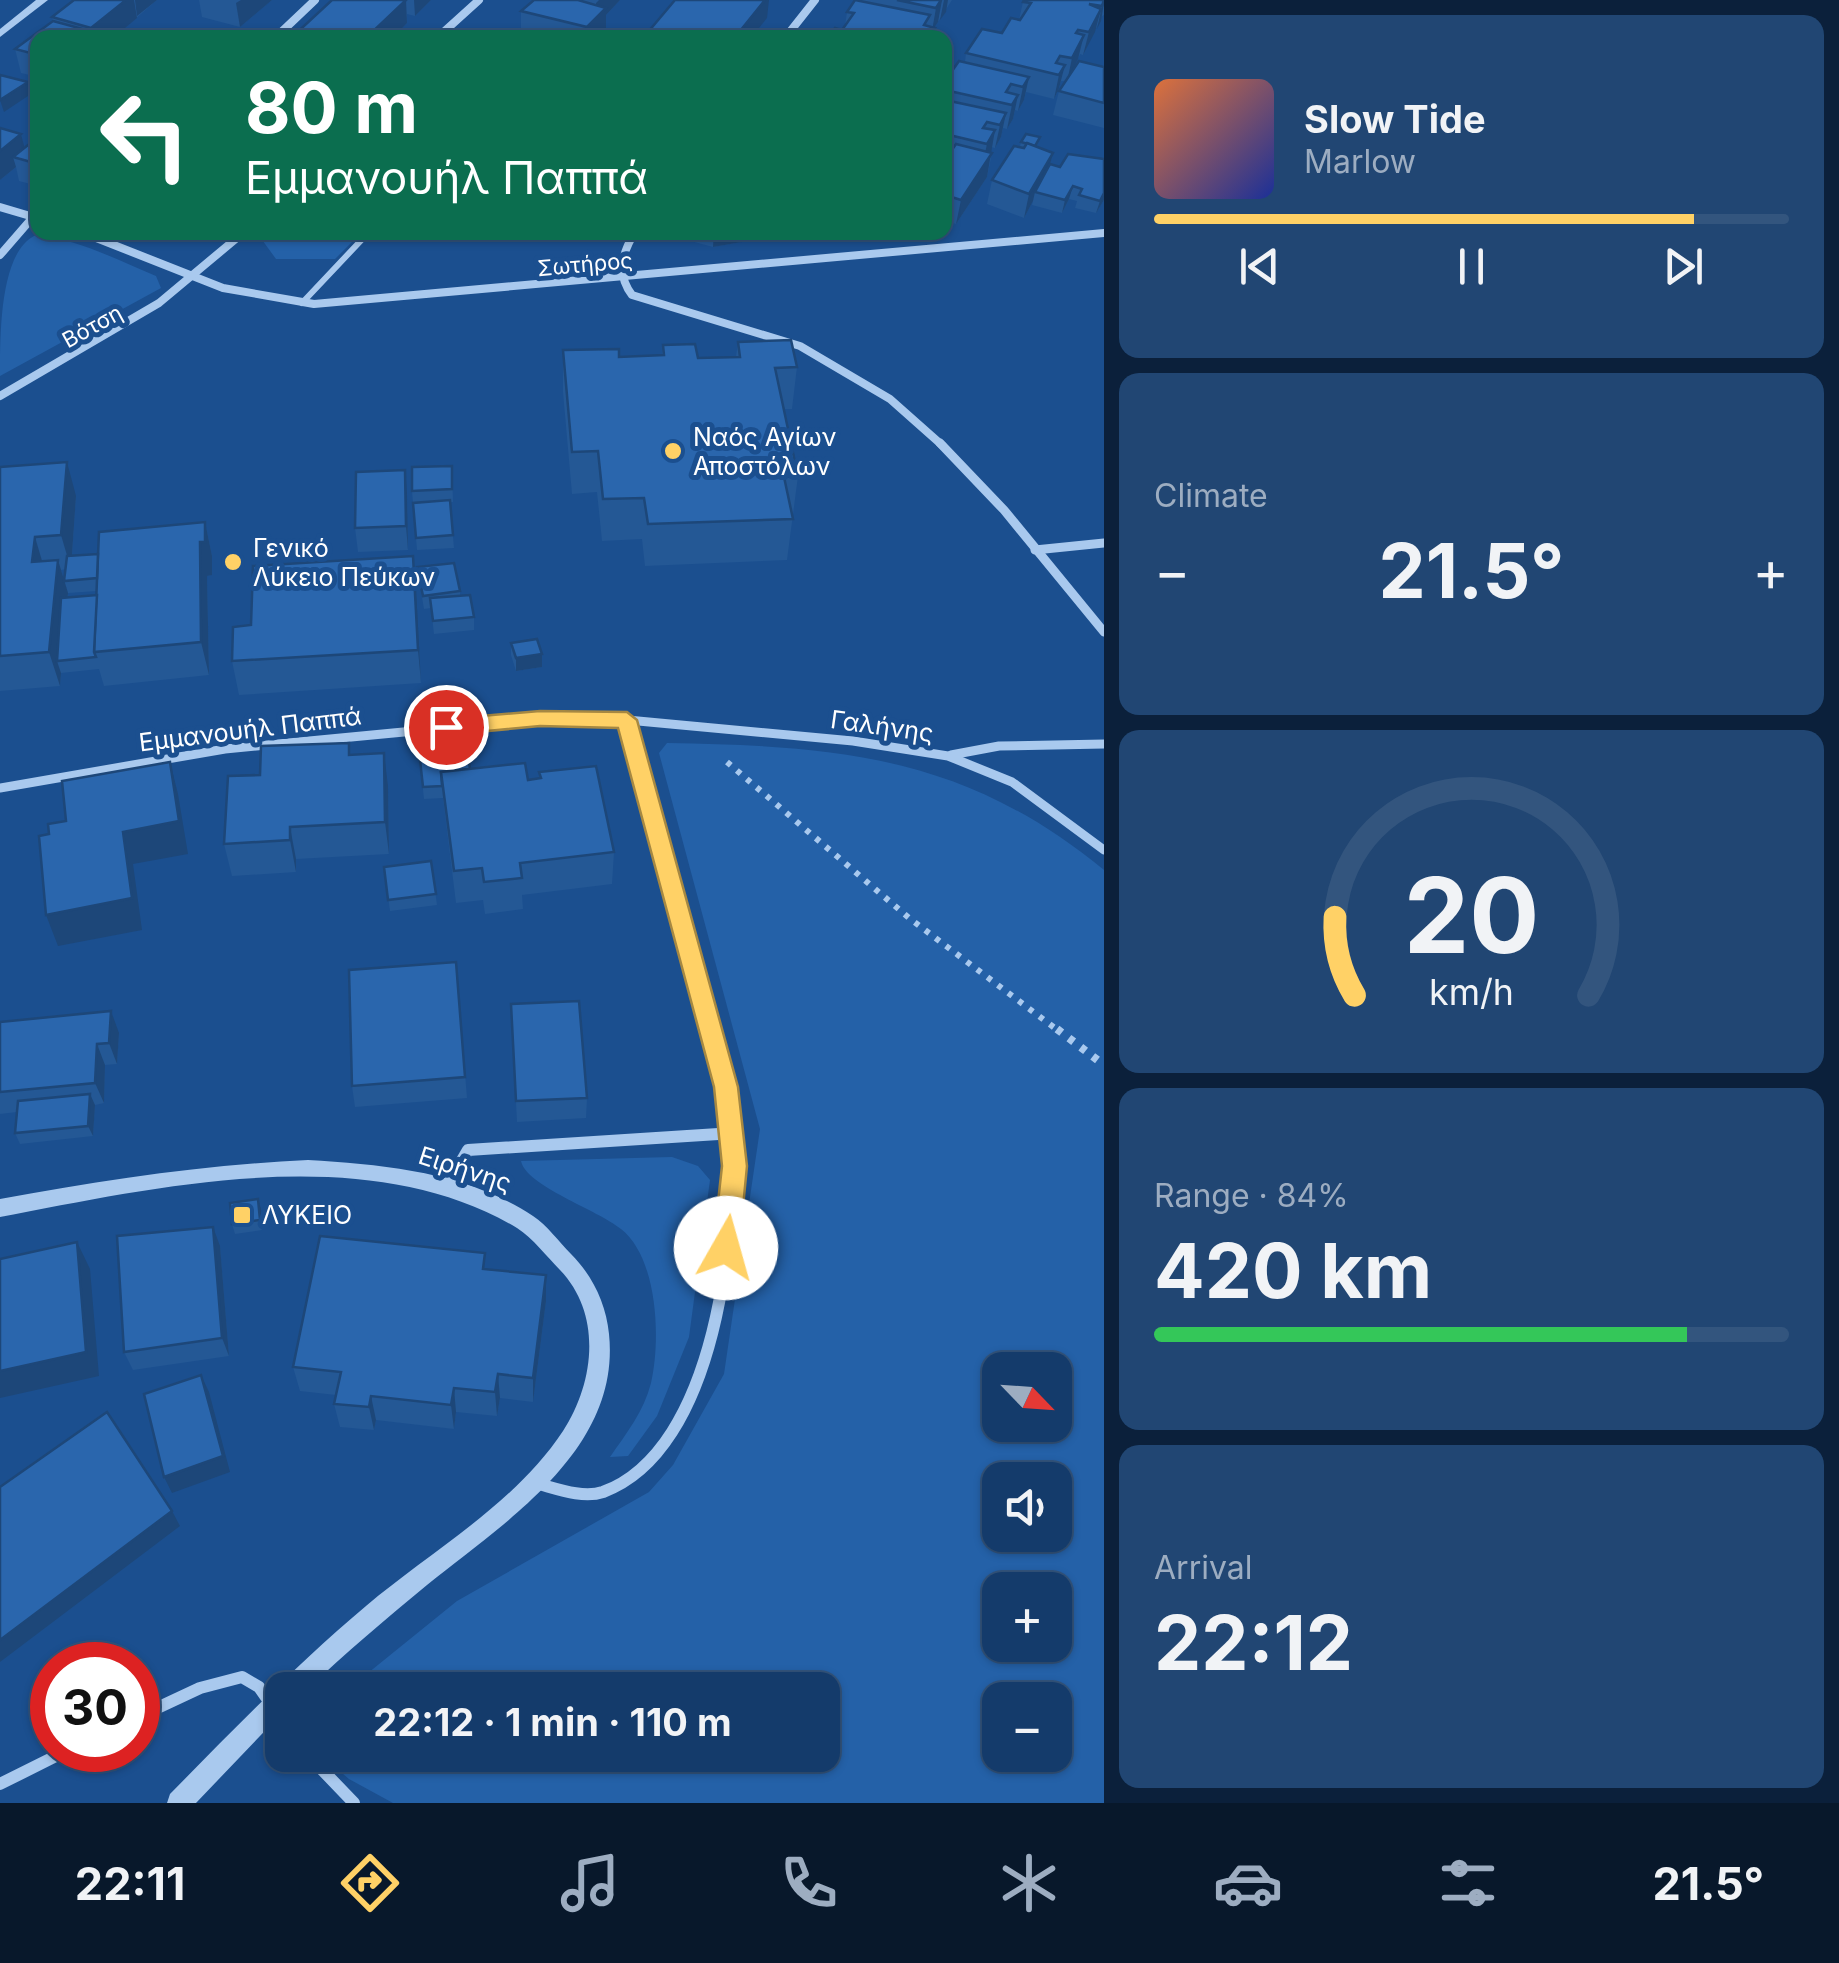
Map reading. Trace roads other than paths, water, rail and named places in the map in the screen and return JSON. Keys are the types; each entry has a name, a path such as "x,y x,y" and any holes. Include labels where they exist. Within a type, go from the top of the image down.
{"street":[{"path":"0,34 43,0"},
{"path":"283,30 315,0"},
{"path":"447,30 479,0"},
{"path":"791,30 815,0"},
{"path":"0,207 30,215"},
{"path":"0,255 30,223"},
{"name":"Σωτήρος","path":"100,240 251,299 302,303 1104,233"},
{"name":"Βότση","path":"0,396 133,324 195,279 236,240"},
{"path":"302,303 361,240"},
{"path":"630,240 624,249 622,278 636,297 775,336 865,381 933,437 1104,632"},
{"path":"1035,550 1104,542"},
{"name":"Εμμανουήλ Παππά","path":"0,788 244,747 540,719 627,720"},
{"path":"534,1483 576,1492 605,1491 649,1464 674,1429 704,1362 732,1206 734,1133 707,1008 627,720"},
{"name":"Γαλήνης","path":"627,720 853,741 948,756 1012,782 1104,850"},
{"path":"948,756 999,746 1104,744"},
{"path":"446,1186 468,1150 734,1133"},
{"name":"Ειρήνης","path":"0,1208 109,1188 268,1170 377,1174 446,1186 509,1212 544,1236 587,1288 598,1316 600,1349 588,1407 562,1451 534,1483 338,1644 311,1672"},
{"path":"160,1706 200,1688 242,1677 265,1690"},
{"name":"Ειρήνης","path":"178,1803 265,1719"},
{"path":"0,1784 30,1769"},
{"path":"324,1772 354,1803"}],"place":[{"name":"Ναός Αγίων Αποστόλων","path":"673,451"},
{"name":"Γενικό Λύκειο Πεύκων","path":"233,562"},
{"name":"ΛΥΚΕΙΟ","path":"242,1215"}]}
